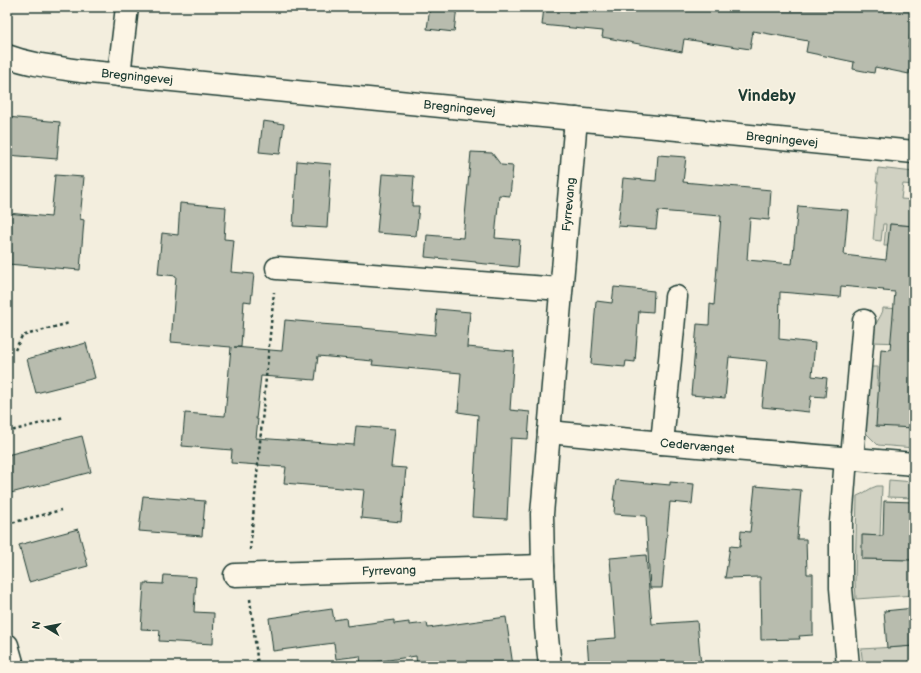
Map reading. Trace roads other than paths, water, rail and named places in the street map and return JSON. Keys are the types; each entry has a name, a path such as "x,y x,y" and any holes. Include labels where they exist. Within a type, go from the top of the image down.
{"street":[{"path":"120,75 127,7"},
{"name":"Bregningevej","path":"7,56 38,65 80,71 914,152"},
{"name":"Fyrrevang","path":"550,666 546,628 542,514 576,119"},
{"path":"277,268 561,289"},
{"path":"662,443 676,297"},
{"path":"848,666 841,588 841,522 864,321"},
{"name":"Cedervænget","path":"548,432 914,464"},
{"name":"Fyrrevang","path":"242,575 543,566"},
{"path":"7,645 13,666"}],"district":[{"name":"Vindeby","path":"767,96"}]}
